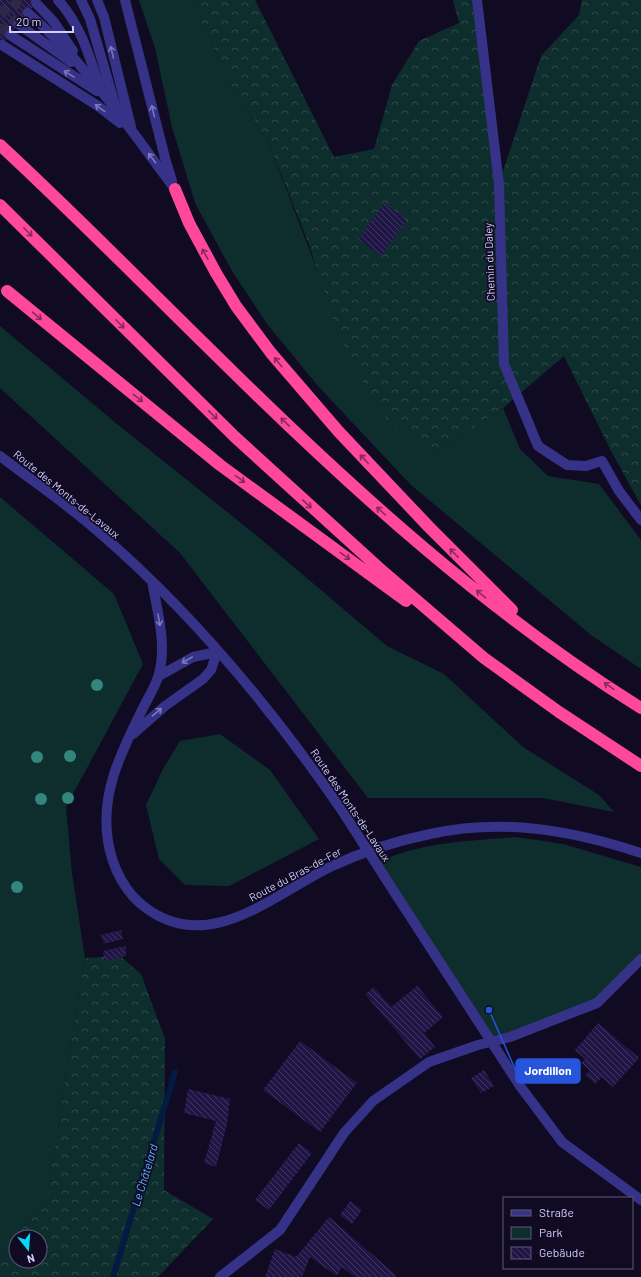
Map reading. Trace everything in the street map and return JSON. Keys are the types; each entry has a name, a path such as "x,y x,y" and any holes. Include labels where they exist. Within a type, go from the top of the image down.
{"highway":[{"path":"0,145 337,472 414,540 492,603 641,708"},
{"path":"175,189 189,222 216,273 236,306 271,353 339,432 429,527 542,639"},
{"path":"0,205 241,442 322,517 484,658"},
{"path":"4,288 220,465 559,712 641,766"}],"street":[{"path":"58,0 78,27 102,94"},
{"path":"81,0 90,19 118,113"},
{"path":"98,0 104,17 132,131"},
{"path":"125,0 165,158 175,189"},
{"name":"Chemin du Daley","path":"477,0 498,184 504,364 538,446 567,465 586,466 602,461 619,490 641,520"},
{"path":"36,3 47,13 61,31 87,74"},
{"path":"28,13 51,34 87,74 175,189"},
{"path":"18,24 87,74"},
{"path":"10,35 102,94"},
{"path":"2,45 98,106 132,131"},
{"name":"Route des Monts-de-Lavaux","path":"0,456 93,527 152,581 218,652 290,739 343,812 538,1112 562,1142 641,1200"},
{"name":"Route du Bras-de-Fer","path":"152,581 161,631 162,648 159,676 116,765 110,783 106,812 110,853 122,882 138,901 154,914 178,925 219,924 238,918 329,868 362,853 410,838 450,830 499,826 533,828 584,836 641,853"},
{"path":"159,676 193,657 218,652"},
{"name":"Route du Bras-de-Fer","path":"128,738 165,706 203,679 211,670 218,652"},
{"path":"220,1277 280,1230 344,1134 373,1101 429,1062 478,1045 510,1037 597,1003 641,959"}],"green space":[{"path":"139,0 191,0 235,92 267,139 317,270 377,408 433,454 503,408 520,449 548,476 599,484 641,540 641,669 591,635 411,485 318,386 267,324 232,271 195,203 172,127 155,48"},
{"path":"191,0 255,0 334,157 374,149 392,85 419,41 459,23 453,0 477,0 499,183 541,56 579,15 582,0 641,0 641,505 611,451 564,356 503,408 433,454 388,420 377,408 339,337 308,242 267,139 235,92"},
{"path":"0,326 117,424 256,535 387,646 444,674 523,747 599,795 614,812 543,798 368,798 180,553 0,388"},
{"path":"0,497 114,594 143,664 66,807 72,873 85,958 47,1196 22,1229 8,1229 8,1247 0,1257"},
{"path":"220,734 270,770 319,839 229,886 185,885 159,859 146,805 163,769 180,741"},
{"path":"516,837 563,844 641,867 641,961 597,1003 492,1042 377,863 393,856 427,847 462,841"},
{"path":"120,956 141,974 165,1039 164,1190 213,1219 158,1277 0,1277 0,1257 8,1247 8,1269 48,1269 48,1229 22,1229 47,1196 85,958"}],"building":[{"path":"0,0 38,0 0,47"},
{"path":"384,203 407,220 381,256 358,239"},
{"path":"121,930 123,939 104,944 101,935"},
{"path":"126,946 126,956 105,962 103,951"},
{"path":"417,986 443,1017 424,1033 435,1047 420,1059 365,994 374,987 391,1007"},
{"path":"598,1023 639,1058 613,1087 602,1077 595,1084 585,1075 590,1071 581,1063 585,1059 575,1050"},
{"path":"300,1041 357,1083 320,1132 263,1090"},
{"path":"484,1070 494,1086 481,1093 471,1078"},
{"path":"188,1089 230,1099 227,1124 216,1167 204,1163 216,1121 184,1113"},
{"path":"299,1143 312,1153 269,1210 255,1200"},
{"path":"350,1201 362,1210 352,1224 340,1215"},
{"path":"329,1217 396,1275 395,1277 355,1277 342,1267 337,1276 310,1257 302,1277 265,1277 275,1249 296,1257"}],"waterway":[{"name":"Le Châtelard","path":"113,1277 175,1072"}],"tunnel":[{"path":"12,0 28,13"},
{"path":"0,8 18,24"},
{"path":"0,27 10,35"}],"place":[{"name":"Jordillon","path":"489,1010"}]}
